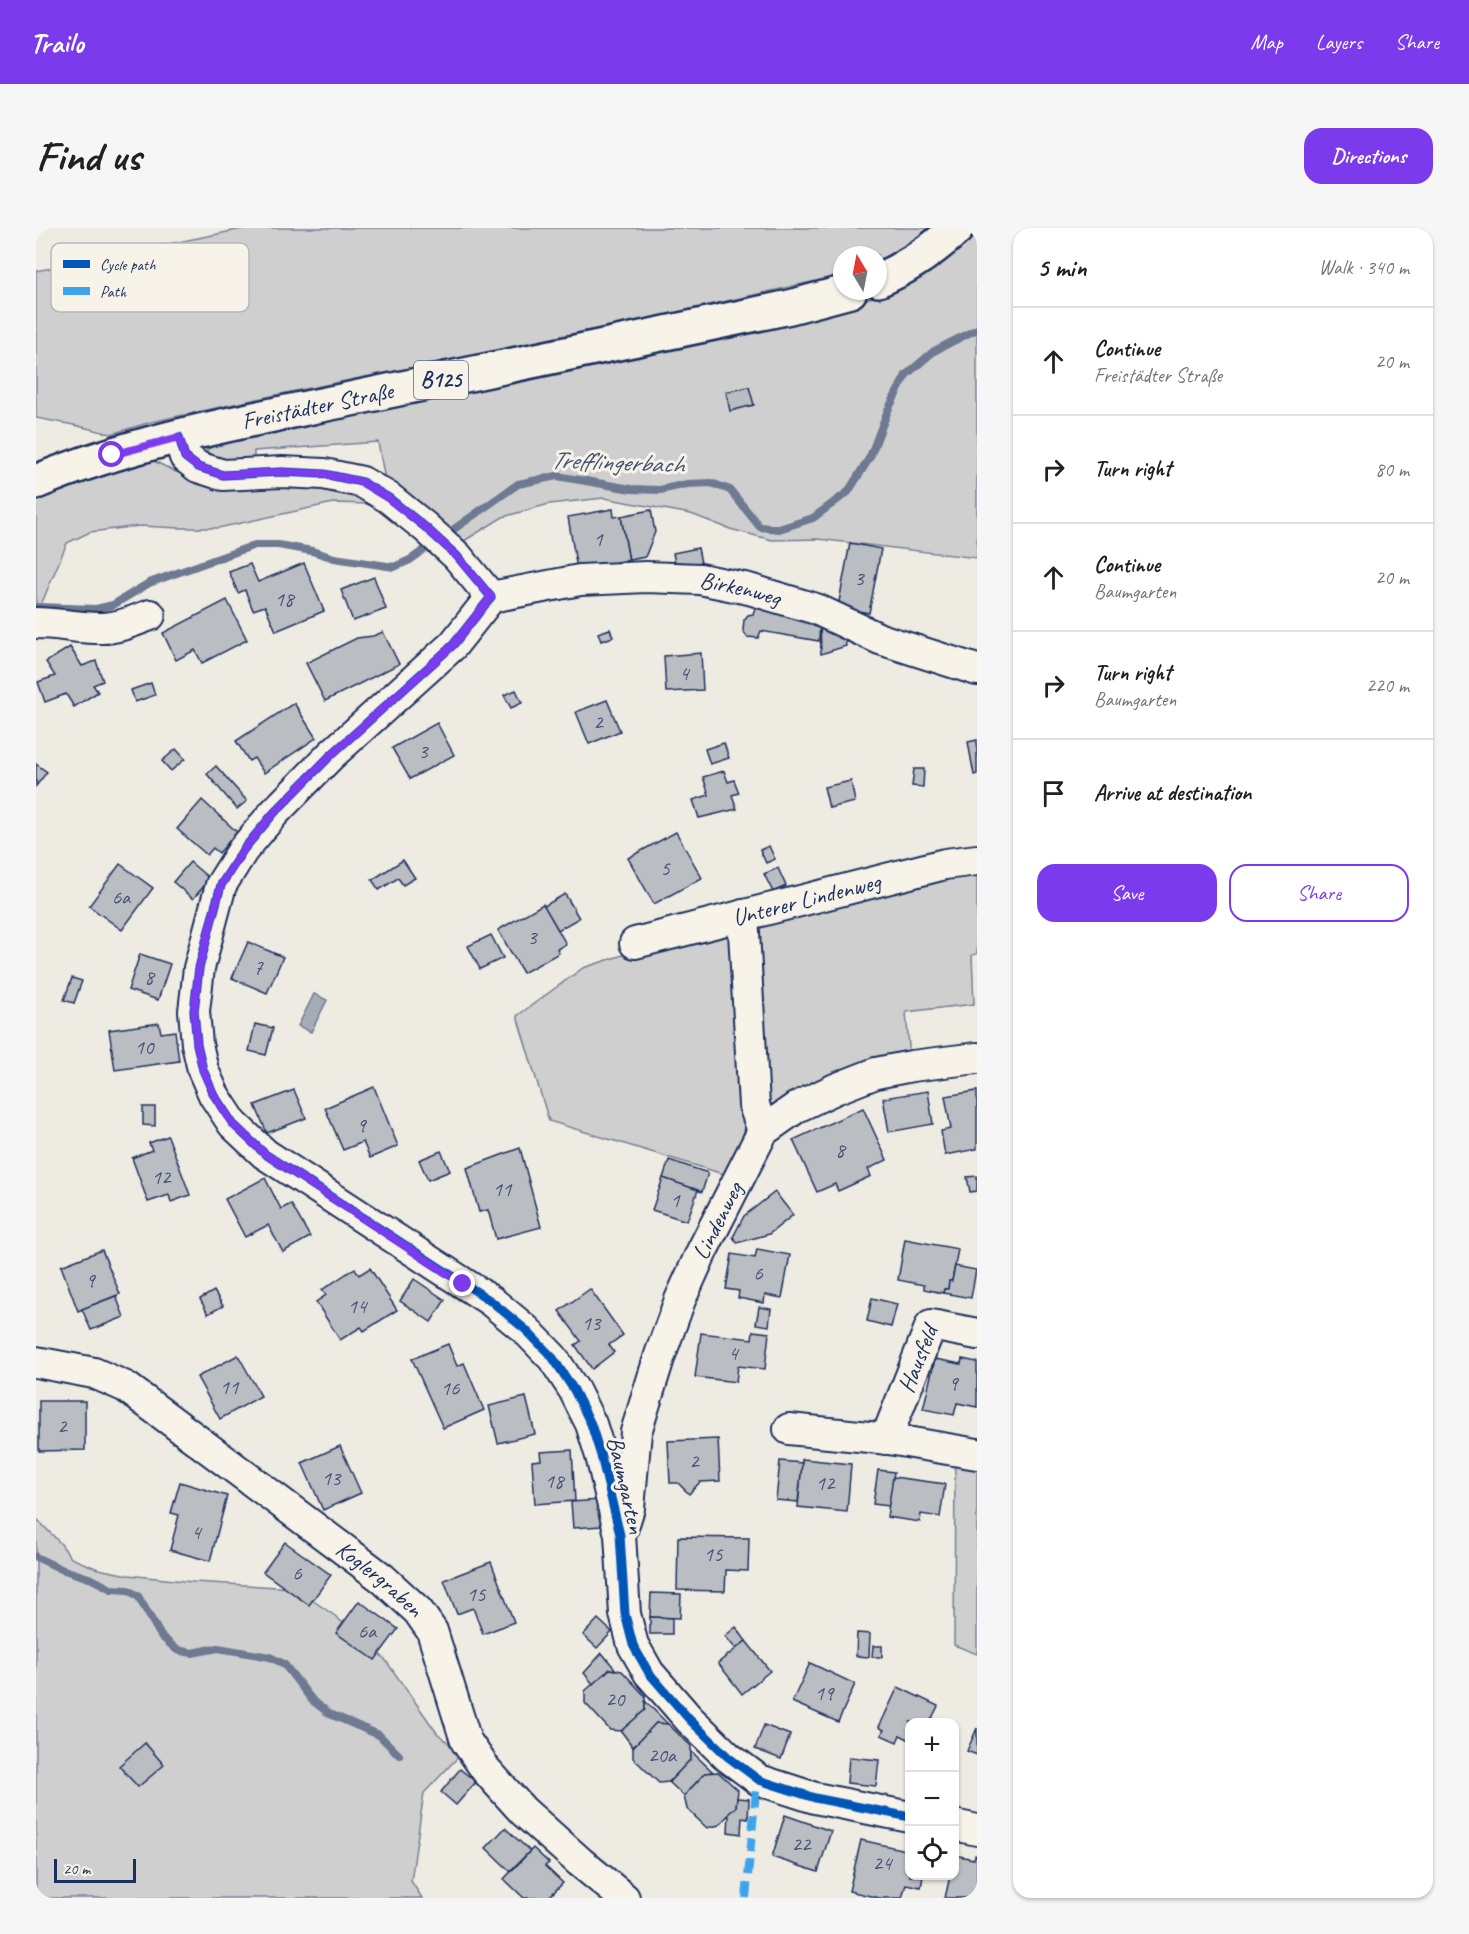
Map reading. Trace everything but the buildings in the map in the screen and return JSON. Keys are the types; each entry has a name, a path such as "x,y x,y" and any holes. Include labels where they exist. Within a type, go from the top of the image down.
{"main road":[{"path":"887,275 898,271 941,242 957,228"},
{"name":"Freistädter Straße","path":"36,482 112,455 179,437 790,307 833,296"}],"street":[{"path":"179,437 185,457 198,467 223,475 282,472 324,474 362,482 388,498 440,540 491,597"},
{"name":"Birkenweg","path":"491,597 580,580 646,577 700,579 749,589 816,609 880,639 977,670"},
{"name":"Baumgarten","path":"491,597 453,645 331,755 274,813 243,850 221,885 199,968 194,1011 197,1044 203,1070 214,1095 233,1124 265,1154 491,1301 526,1330 553,1358 574,1390 591,1424 602,1456 620,1535 625,1614 633,1645 649,1673 689,1719 722,1752 759,1780 815,1798 905,1816"},
{"path":"36,623 100,628 128,624 150,615"},
{"name":"Unterer Lindenweg","path":"635,943 945,864 977,860"},
{"path":"742,915 754,1105 763,1131"},
{"name":"Lindenweg","path":"620,1535 629,1508 636,1432 660,1355 680,1300 702,1251 763,1131 797,1107 876,1073 977,1058"},
{"name":"Hausfeld","path":"886,1439 930,1325 977,1334"},
{"name":"Koglergraben","path":"36,1362 94,1373 126,1387 382,1578 418,1611 432,1631 456,1714 471,1749 523,1811 624,1898"},
{"path":"789,1429 886,1439 977,1454"},
{"path":"959,1827 977,1830"}],"shaded area":[{"path":"247,228 930,228 887,256 887,246 833,246 833,277 590,332 151,422 111,434 36,418 36,271 51,268 51,312 249,312 249,243 173,243"},
{"path":"977,229 977,558 818,539 772,540 730,529 691,514 604,498 549,504 503,517 459,544 385,480 378,442 254,451 254,464 222,460 206,450 220,443 291,426 851,305 864,300 887,300 887,291 914,280 965,242"},
{"path":"152,460 176,472 208,480 288,484 361,494 398,518 369,504 333,503 218,528 140,526 90,532 67,543 38,612 36,612 36,498"},
{"path":"977,871 977,954 972,955 974,1004 906,1012 910,1058 776,1106 769,1103 766,1090 757,933 766,921"},
{"path":"727,932 734,940 745,1105 745,1126 741,1147 730,1176 549,1121 517,1016 583,968 626,954"},
{"path":"314,994 327,1000 311,1032 298,1026"},
{"path":"955,1462 977,1466 977,1654 954,1645"},
{"path":"36,1518 71,1558 98,1569 128,1575 193,1582 295,1588 335,1616 384,1658 437,1733 461,1754 424,1793 411,1881 422,1898 36,1898"}],"waterway":[{"name":"Trefflingerbach","path":"36,607 96,609 113,605 149,583 255,545 278,545 312,551 334,558 394,567 410,560 518,484 557,476 631,489 660,490 687,484 711,483 730,490 760,527 779,529 813,518 848,492 870,457 888,410 906,375 934,351 977,329"},
{"path":"36,1557 111,1589 128,1590 138,1596 161,1636 177,1650 192,1653 218,1648 270,1657 284,1664 312,1700 330,1714 379,1735 399,1755"}],"marked path":[{"path":"746,1898 759,1780"}],"cycle path":[{"path":"179,437 185,457 198,467 223,475 282,472 324,474 362,482 389,498 425,527 457,556 491,597 453,645 331,755 274,813 243,850 221,885 199,968 194,1011 197,1044 203,1070 214,1095 233,1124 265,1154 491,1301 526,1330 553,1358 574,1390 591,1424 601,1456 620,1535 625,1614 633,1645 649,1673 689,1719 728,1757 759,1780 815,1798 905,1816"}],"route":[{"path":"112,455 179,437 185,457 198,467 223,475 282,472 324,474 362,482 388,498 425,527 457,556 491,597 453,645 331,755 274,813 243,850 221,885 199,968 194,1011 197,1044 203,1070 214,1095 233,1124 265,1154 300,1179 463,1284"}]}
